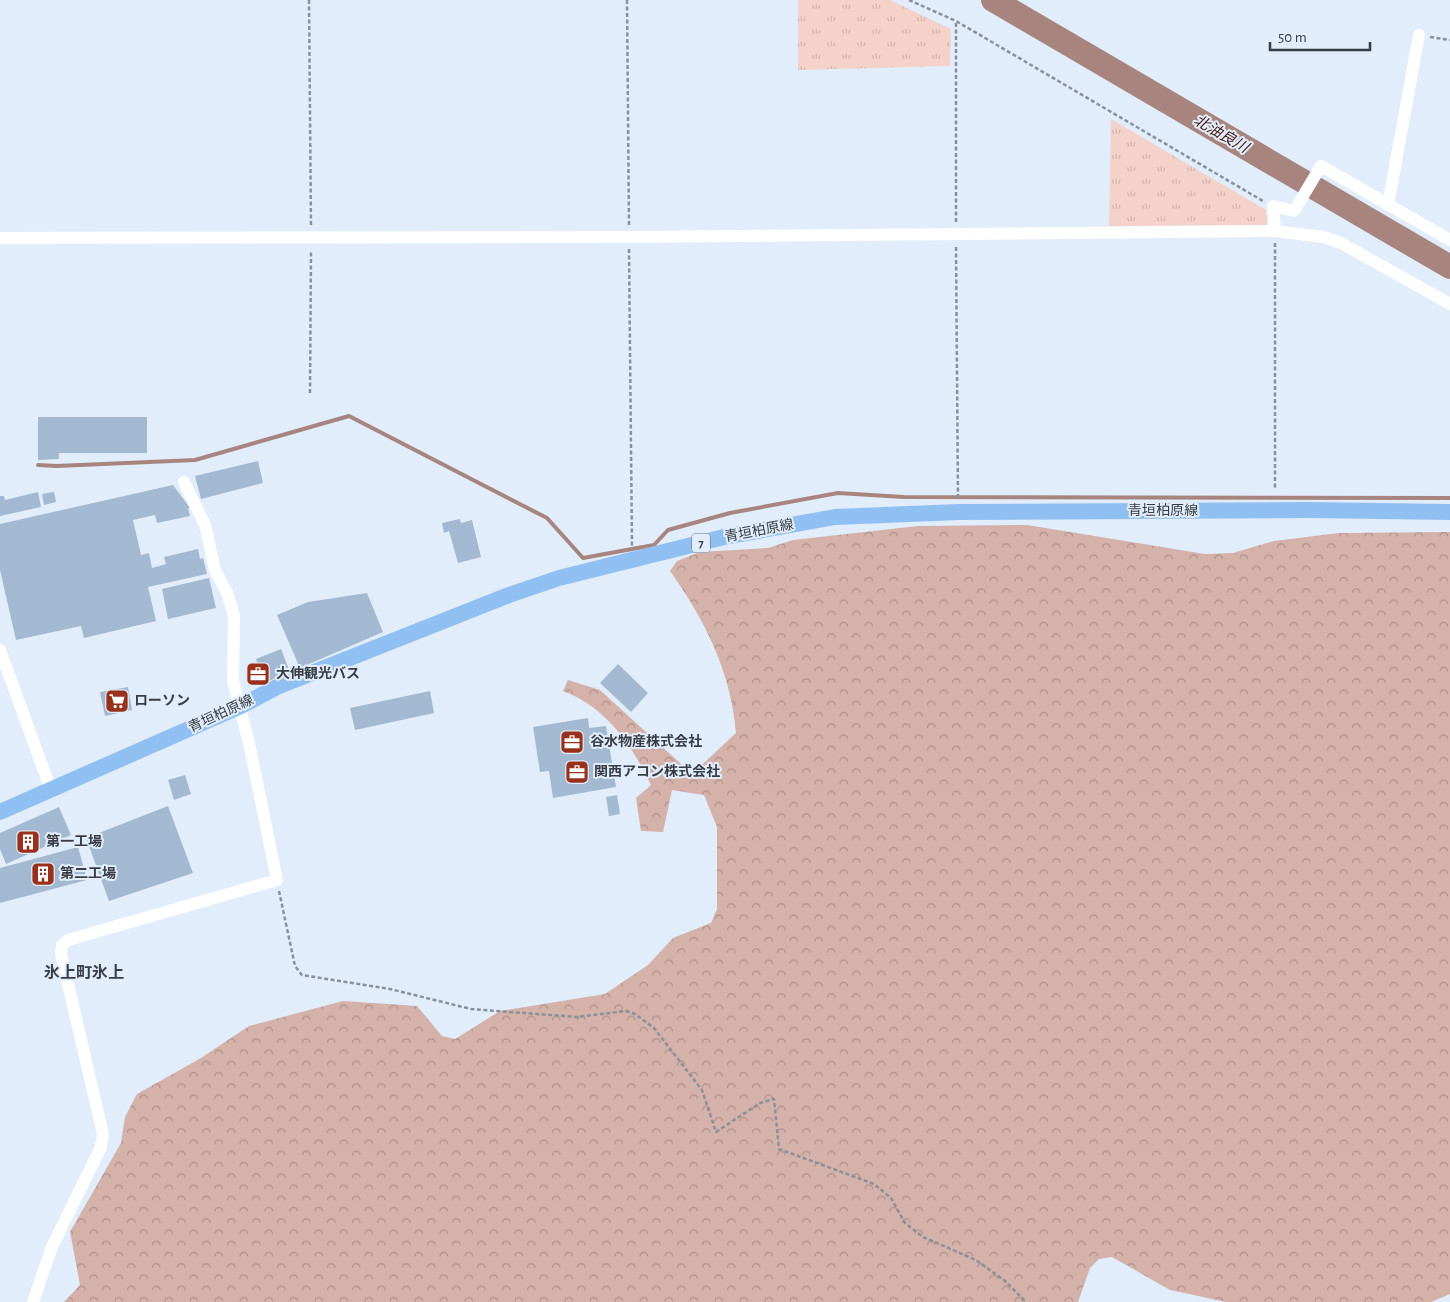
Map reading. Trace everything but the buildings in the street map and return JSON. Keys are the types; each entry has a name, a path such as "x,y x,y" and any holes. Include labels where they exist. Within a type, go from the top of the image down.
{"main road":[{"name":"青垣柏原線","path":"0,812 241,706 279,686 508,595 559,578 724,537 835,516 959,512 1308,510 1450,512"}],"street":[{"path":"1388,205 1419,35"},
{"path":"1275,231 1273,206 1294,212 1321,166 1450,240"},
{"path":"0,238 629,237 1275,231 1324,237 1341,243 1450,304"},
{"path":"33,1302 52,1247 101,1147 103,1134 61,954 62,945 68,940 276,880 241,706 233,681 234,616 228,595 215,570 205,525 184,482"},
{"path":"0,650 52,790"}],"path":[{"path":"309,0 310,393"},
{"path":"627,0 632,561"},
{"path":"909,0 956,20 1273,206"},
{"path":"956,20 959,512"},
{"path":"1419,35 1450,40"},
{"path":"1275,231 1275,489"},
{"path":"276,880 295,966 302,975 390,989 471,1009 577,1017 626,1011 635,1014 654,1028 702,1090 716,1132 760,1103 774,1098 778,1149 874,1184 892,1198 905,1223 923,1237 976,1260 1005,1282 1026,1302"}],"green space":[{"path":"798,0 890,0 951,29 950,66 798,70"},
{"path":"1111,119 1266,210 1267,225 1109,226"},
{"path":"1027,525 1205,554 1233,553 1274,541 1339,533 1450,532 1450,1294 1431,1302 1226,1302 1170,1290 1112,1257 1099,1259 1090,1268 1078,1302 64,1302 80,1285 70,1232 121,1143 125,1117 137,1094 201,1058 249,1026 343,1001 417,1006 442,1036 455,1039 500,1011 605,994 648,965 673,938 711,923 717,909 717,827 704,795 672,790 663,832 641,831 636,798 651,785 644,770 626,742 605,717 578,698 563,691 568,680 600,690 692,774 736,733 728,689 714,648 694,608 670,571 677,561 700,552 768,548 793,540 918,526"}],"waterway":[{"name":"北油良川","path":"993,0 1450,267"},
{"path":"38,465 57,466 195,460 349,416 547,518 583,558 654,545 668,530 730,513 838,493 904,497 1450,498"}],"place":[{"name":"大伸観光バス","path":"258,674"},
{"name":"ローソン","path":"117,701"},
{"name":"谷水物産株式会社","path":"572,742"},
{"name":"関西アコン株式会社","path":"577,772"},
{"name":"第一工場","path":"28,842"},
{"name":"第二工場","path":"43,874"}],"district":[{"name":"氷上町氷上","path":"84,973"}]}
